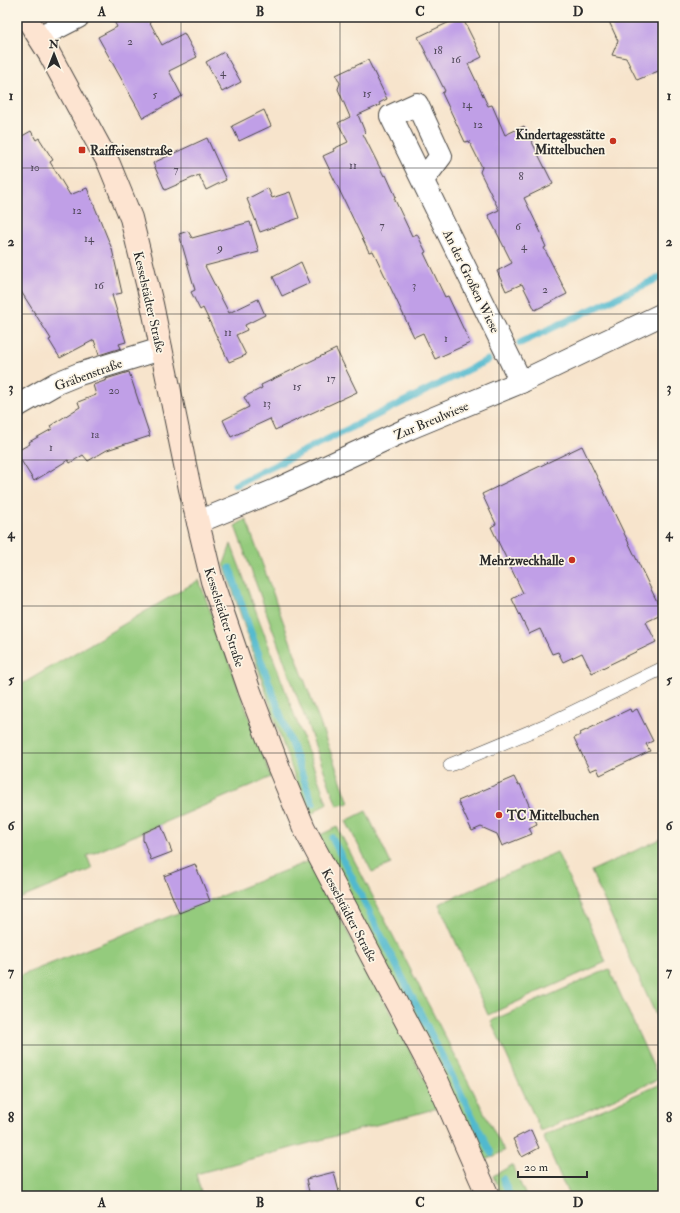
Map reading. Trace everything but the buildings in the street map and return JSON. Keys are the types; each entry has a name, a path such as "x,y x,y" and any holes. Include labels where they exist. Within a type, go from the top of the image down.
{"main road":[{"name":"Kesselstädter Straße","path":"26,17 39,37 109,164 131,218 152,304 212,581 249,689 279,768 301,821 438,1082 488,1196"}],"street":[{"path":"39,37 78,17"},
{"name":"An der Großen Wiese","path":"423,180 521,382"},
{"name":"Zur Breulwiese","path":"198,522 276,490 410,428 521,382 663,314"},
{"name":"Gräbenstraße","path":"17,406 57,383 79,374 161,349"}],"lane":[{"path":"450,765 546,725 663,668"}],"green space":[{"path":"246,519 349,803 337,806 235,526"},
{"path":"231,544 327,803 309,816 283,744 224,564"},
{"path":"199,580 271,777 87,856 92,869 17,900 17,687"},
{"path":"366,811 391,864 372,872 346,821"},
{"path":"337,827 504,1151 484,1161 318,836"},
{"path":"663,838 663,1031 591,871"},
{"path":"557,852 606,962 488,1015 439,904"},
{"path":"309,861 395,1020 438,1108 196,1174 202,1196 17,1196 17,977"},
{"path":"609,969 659,1079 541,1131 491,1021"},
{"path":"660,1084 663,1090 663,1196 569,1196 543,1136"},
{"path":"512,1165 526,1196 502,1196 493,1176"}],"waterway":[{"path":"520,343 663,276"},
{"path":"235,485 488,360"},
{"path":"230,568 250,630 313,804"},
{"path":"332,838 491,1153"},
{"path":"503,1179 510,1196"}],"place":[{"name":"Kindertagesstätte Mittelbuchen","path":"613,141"},
{"name":"Raiffeisenstraße","path":"82,150"},
{"name":"Mehrzweckhalle","path":"572,560"},
{"name":"TC Mittelbuchen","path":"499,815"}]}
